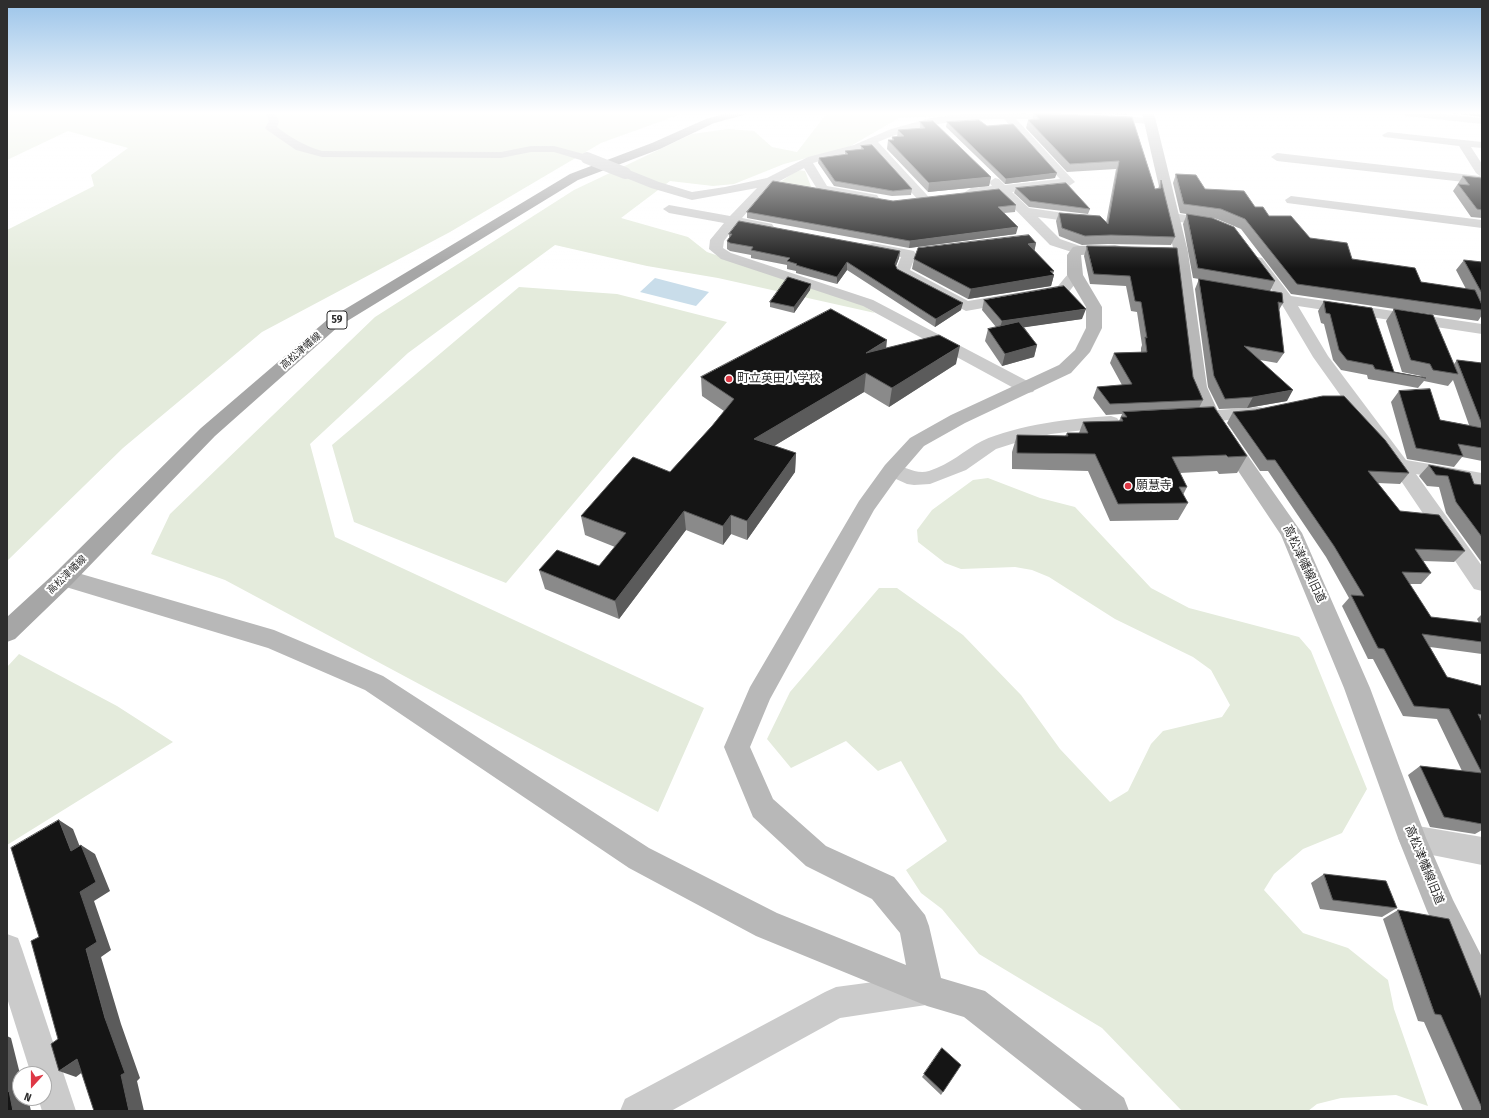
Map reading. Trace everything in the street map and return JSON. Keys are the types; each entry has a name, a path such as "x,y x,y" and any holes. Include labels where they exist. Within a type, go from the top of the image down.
{"main road":[{"name":"高松津幡線","path":"7,632 64,578 208,432 333,323 574,177 605,165"}],"street":[{"path":"605,165 656,185 692,196 725,191 771,181"},
{"path":"800,165 771,181 751,200 718,240 716,249 726,256 868,303 1027,388"},
{"path":"808,165 823,189 885,200"},
{"path":"893,165 923,198"},
{"path":"963,193 1068,182 1052,165"},
{"name":"高松津幡線旧道","path":"1160,165 1180,252 1190,283 1198,387 1210,417 1291,533 1357,688 1412,838 1442,911 1482,991"},
{"path":"1350,165 1482,180"},
{"path":"986,173 1055,242 1078,250 1180,252"},
{"path":"908,200 939,196"},
{"path":"1291,200 1482,224"},
{"path":"669,209 780,230"},
{"path":"1026,212 1093,220"},
{"path":"1172,217 1208,221 1225,227"},
{"path":"1034,238 1050,236"},
{"path":"856,244 909,254 925,252"},
{"path":"1248,249 1286,299 1321,357 1400,465 1482,583"},
{"path":"927,990 914,926 883,888 816,856 763,808 737,747 758,694 866,506 892,470 917,442 958,419 1065,369 1082,352 1094,328 1094,307 1075,275 1074,255 1078,250"},
{"path":"909,254 902,272 966,306 1063,290 1075,275"},
{"path":"1264,295 1376,320 1482,329"},
{"path":"1330,400 1352,399"},
{"path":"1173,419 1248,414 1278,408"},
{"path":"892,470 914,479 930,478 959,466 973,455 990,445 1013,437 1084,423 1127,422"},
{"path":"1400,465 1482,480"},
{"path":"64,578 274,640 374,683 639,858 767,924 927,990 973,1003 1112,1111"},
{"path":"1412,838 1482,851"},
{"path":"7,950 59,1111"},
{"path":"637,1111 836,1003 927,990"}],"green space":[{"path":"104,165 563,165 450,232 262,332 123,448 7,561 7,230 94,186 91,175"},
{"path":"626,165 781,165 734,184 713,186 670,181 621,218 688,237 707,252 862,305 875,313 718,278 647,266 555,245 408,353 310,444 335,537 704,708 658,812 225,580 151,554 170,514 375,317 574,190"},
{"path":"798,170 805,171 814,194 773,187"},
{"path":"519,287 617,294 727,322 506,583 354,522 332,445"},
{"path":"988,478 1040,498 1075,507 1151,588 1189,608 1299,637 1311,651 1367,789 1342,833 1303,849 1274,874 1264,890 1303,933 1348,948 1388,980 1394,1009 1428,1106 1396,1095 1341,1098 1317,1104 1308,1111 1182,1111 1102,1028 979,954 942,909 921,893 906,870 947,841 901,761 878,771 846,741 791,768 767,739 790,692 879,588 897,588 963,635 1021,695 1060,749 1110,802 1128,791 1151,744 1163,731 1222,717 1230,705 1211,670 1193,657 1115,619 1049,577 1032,570 1015,567 961,569 945,563 918,542 917,530 932,510 973,480"},
{"path":"19,654 117,706 173,742 7,845 7,667"}],"water":[{"path":"655,278 709,292 696,306 640,292"}],"building":[{"path":"824,165 890,165 912,189 893,191 835,181"},
{"path":"912,165 979,165 991,177 929,183"},
{"path":"992,165 1050,165 1057,173 1006,179"},
{"path":"1118,165 1147,165 1155,189 1161,188 1161,180 1175,237 1111,235 1085,236 1062,228 1059,213 1100,216 1108,224"},
{"path":"1176,174 1196,175 1205,189 1244,191 1255,207 1263,207 1269,216 1291,216 1310,238 1347,243 1352,259 1415,268 1421,282 1475,290 1482,305 1482,310 1297,284 1245,219 1221,209 1184,204"},
{"path":"1463,176 1482,178 1482,210 1477,209 1458,184 1469,185"},
{"path":"773,181 893,201 999,189 1016,205 998,207 1018,227 910,241 747,212"},
{"path":"1066,183 1090,209 1030,201 1016,188"},
{"path":"1187,214 1212,218 1234,227 1275,281 1198,268"},
{"path":"739,221 900,251 895,264 897,269 963,303 936,319 847,262 837,277 787,261 790,258 751,250 753,247 730,243 727,241 732,234 729,234"},
{"path":"1029,235 1036,243 1028,244 1054,271 1050,271 1054,275 971,289 914,259 918,248"},
{"path":"1087,246 1177,248 1193,377 1203,400 1110,404 1097,387 1132,384 1114,353 1147,352 1145,337 1147,338 1141,302 1135,301 1130,276 1094,274"},
{"path":"1464,260 1482,262 1482,293"},
{"path":"788,277 811,284 794,307 770,302"},
{"path":"1199,279 1282,293 1283,303 1278,302 1284,353 1244,346 1293,390 1253,397 1225,399 1214,376"},
{"path":"1064,286 1086,309 1002,321 984,300"},
{"path":"1324,301 1372,308 1394,372 1426,378 1375,369 1373,365 1347,360 1339,350 1330,314 1326,313"},
{"path":"831,309 887,340 866,353 939,335 960,346 892,388 866,373 754,439 796,453 747,521 731,515 723,526 684,511 615,601 539,570 557,550 599,566 626,533 581,516 633,457 670,472 712,426 734,399 701,377"},
{"path":"1394,309 1433,315 1458,374 1433,370 1430,364 1411,360"},
{"path":"1019,322 1037,345 1005,354 988,329"},
{"path":"1457,360 1482,363 1482,424"},
{"path":"1430,389 1440,420 1482,428 1482,448 1458,444 1463,456 1416,448 1399,391"},
{"path":"1323,396 1344,396 1385,440 1409,473 1368,471 1400,511 1439,515 1465,551 1415,549 1431,573 1402,572 1431,617 1482,623 1482,642 1422,634 1447,677 1482,686 1482,715 1478,714 1482,722 1482,773 1449,709 1414,706 1384,649 1378,648 1351,595 1364,596 1334,546 1275,460 1267,460 1233,412 1255,410"},
{"path":"1214,407 1247,456 1228,457 1226,455 1172,457 1187,487 1179,487 1188,503 1118,504 1095,454 1017,453 1017,435 1068,436 1067,433 1088,433 1083,422 1123,421 1121,417 1127,417 1123,412"},
{"path":"1429,465 1470,473 1474,484 1482,485 1482,537 1456,502 1448,476 1436,475"},
{"path":"1420,766 1482,773 1482,824 1444,817"},
{"path":"59,820 71,851 81,845 96,882 80,892 97,942 86,949 105,1018 125,1073 121,1075 129,1111 94,1111 77,1059 59,1071 51,1044 58,1039 31,941 39,937 11,848"},
{"path":"1324,874 1386,881 1397,908 1333,900"},
{"path":"1398,910 1449,919 1482,1000 1482,1108 1441,1015 1435,1014"},
{"path":"942,1048 961,1065 943,1092 924,1074"},
{"path":"7,1090 8,1092 9,1091 13,1111 7,1111"}],"place":[{"name":"町立英田小学校","path":"729,379"},
{"name":"願慧寺","path":"1128,486"}]}
